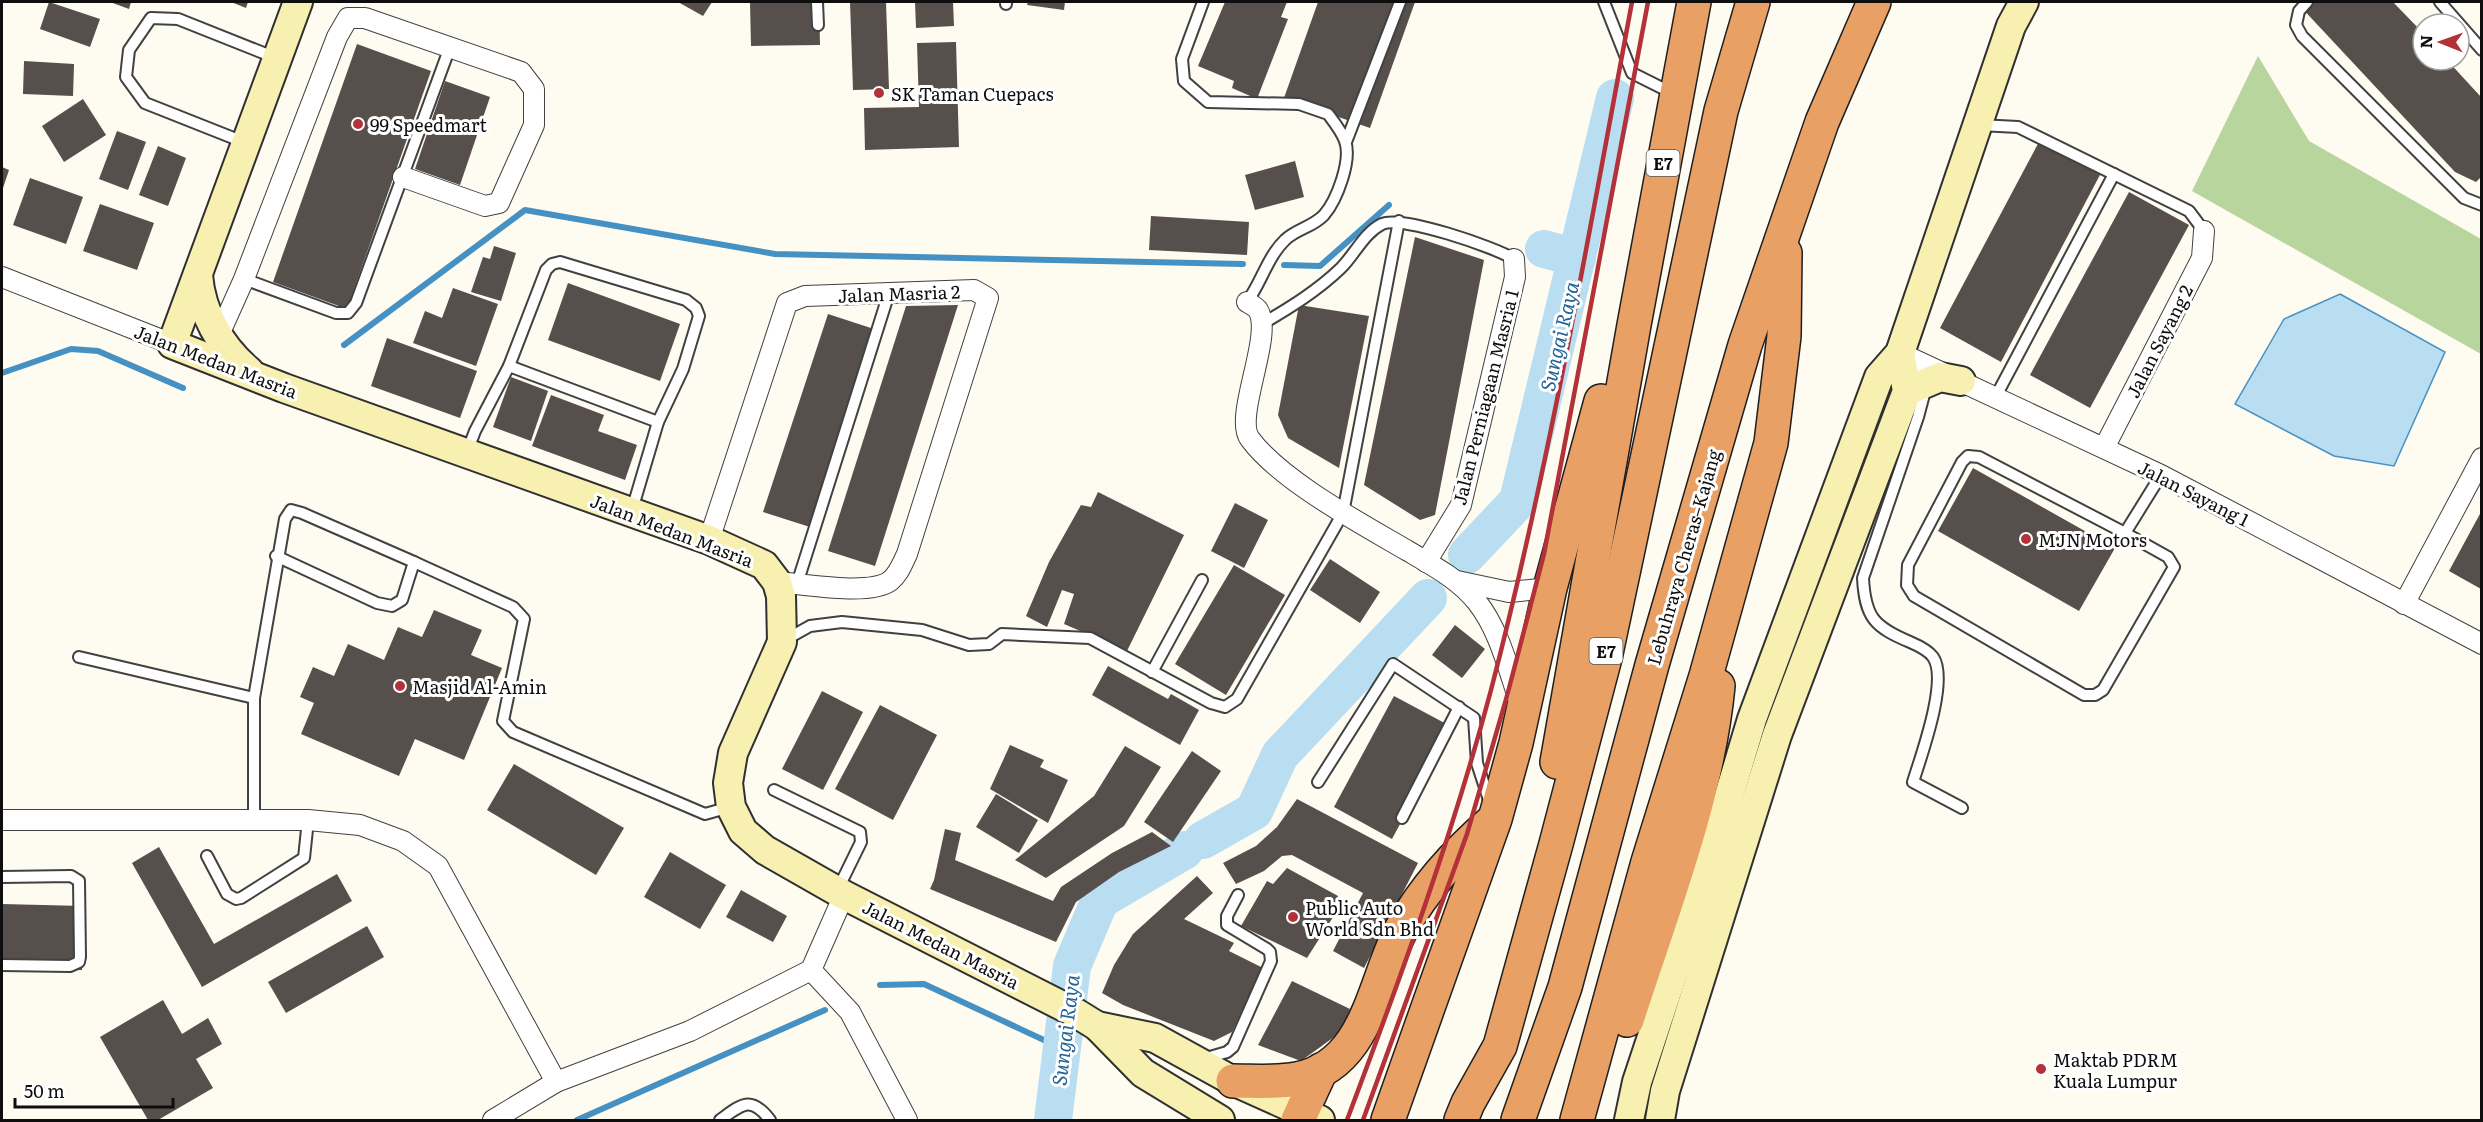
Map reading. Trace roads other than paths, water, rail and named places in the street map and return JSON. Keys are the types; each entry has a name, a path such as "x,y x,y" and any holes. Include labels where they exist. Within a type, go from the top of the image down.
{"highway":[{"name":"E7","path":"1464,1112 1477,1042 1558,757 1675,95 1694,2"},
{"name":"E7","path":"1464,1112 1500,1046 1584,739 1605,658 1721,111 1753,2"},
{"name":"Lebuhraya Cheras–Kajang","path":"1518,1120 1565,987 1652,665 1745,345 1826,111 1874,2"},
{"path":"1577,1120 1648,862 1725,609 1771,443 1784,336 1785,225"},
{"path":"1388,1120 1495,819 1523,712 1550,588 1605,387 1634,325"},
{"path":"1597,1120 1688,830 1713,732 1725,609"},
{"path":"1233,1081 1299,1079 1321,1070 1346,1053 1362,1029 1402,928 1431,883 1461,849 1495,819"},
{"path":"1306,1118 1321,1070"}],"street":[{"path":"172,344 298,2"},
{"path":"1629,1120 1636,1082 1701,889 1752,719 1878,377 1900,353 1977,125 2012,26 2024,2"},
{"path":"218,337 244,279 336,37 348,18 365,18 521,72 534,89 534,125 499,202 485,206 403,177"},
{"name":"Jalan Sayang 2","path":"2104,448 2202,258 2204,231"},
{"name":"Jalan Perniagaan Masria 1","path":"1426,562 1461,505 1515,277 1514,260"},
{"path":"198,275 203,303 218,337 243,366 257,378"},
{"name":"Jalan Medan Masria","path":"2,277 257,378 709,540 764,565 787,583 781,596 782,642 734,753 728,783 731,807 743,831 765,850 841,893 1036,991 1087,1020 1143,1073 1220,1120"},
{"name":"Jalan Masria 2","path":"709,540 779,321 787,303 805,296 974,290 988,298 907,554 898,574 887,583 870,588 787,583"},
{"path":"1247,302 1258,310 1262,324 1248,410 1247,436 1262,456 1343,513 1455,581 1477,602 1490,623 1523,712"},
{"path":"1900,353 1917,386"},
{"name":"Jalan Sayang 1","path":"1900,353 2161,475 2481,644"},
{"path":"1660,1120 1665,1091 1778,735 1917,386 1940,377 1961,381"},
{"path":"2404,604 2481,459"},
{"path":"1455,581 1509,592 1550,588"},
{"path":"2,820 308,820 360,825 403,841 438,866 556,1082"},
{"path":"493,1120 556,1082 690,1030 811,970 841,893"},
{"path":"811,970 850,1012 907,1120"},
{"name":"Jalan Medan Masria","path":"1087,1020 1155,1038 1306,1118"}],"lane":[{"path":"817,2 818,25"},
{"path":"1203,2 1182,59 1184,81 1208,102 1299,104 1328,114 1346,142"},
{"path":"1247,302 1260,284 1272,257 1286,239 1308,228 1324,215 1336,196 1344,173 1346,142 1400,2"},
{"path":"1604,2 1632,73 1675,95"},
{"path":"2307,2 2299,11 2295,25 2302,36 2464,198 2481,205"},
{"path":"2440,2 2481,50"},
{"path":"246,143 145,103 126,77 129,50 151,18 178,19 277,58"},
{"path":"244,279 336,312 348,313 356,303 450,47"},
{"path":"1977,125 2018,128 2189,211 2204,231"},
{"path":"1995,398 2115,174"},
{"path":"1262,324 1310,296 1343,266 1364,239 1382,224 1399,221 1498,250 1514,260"},
{"path":"782,642 810,626 842,622 922,630 969,645 989,644 1002,634 1090,639 1211,703 1225,707 1237,699 1343,513 1399,221"},
{"path":"466,454 475,430 509,366 546,270 552,264 560,262 686,300 696,308 699,316 683,369 658,422 631,513"},
{"path":"787,583 889,293"},
{"path":"509,366 658,422"},
{"path":"1917,386 1918,417 1863,578 1864,598 1870,617 1885,632 1917,645 1933,657 1938,679 1934,710 1913,782 1962,808"},
{"path":"1968,456 1978,457 2125,533 2168,558 2174,567 2103,690 2095,695 2084,695 1909,593 1908,565 1962,462 1968,456"},
{"path":"2125,533 2161,475"},
{"path":"254,820 254,698 276,556 285,519 291,510 513,607 524,619 503,722 513,732 705,814 731,807"},
{"path":"276,556 377,603 392,606 402,600 414,562"},
{"path":"1152,672 1202,580"},
{"path":"79,657 254,698"},
{"path":"1318,782 1393,664 1474,718 1477,763 1495,819"},
{"path":"1402,818 1459,707"},
{"path":"774,790 860,832 861,842 841,893"},
{"path":"207,856 228,894 236,899 241,898 304,858 308,820"},
{"path":"2,876 75,878 80,886 80,957 75,965 2,965"},
{"path":"1197,1061 1227,1053 1233,1047 1271,961 1270,952 1267,949 1227,925 1227,916 1238,895"},
{"path":"720,1120 741,1106 749,1104 760,1107 770,1120"}],"water":[{"path":"2340,294 2445,352 2394,466 2334,456 2235,404 2284,319"}],"waterway":[{"name":"Sungai Raya","path":"1467,555 1518,501 1615,98"},
{"path":"1284,265 1320,266 1389,205"},
{"path":"344,345 525,210 775,254 1243,264"},
{"path":"1544,249 1577,258"},
{"path":"2,373 71,349 98,351 183,388"},
{"name":"Sungai Raya","path":"1203,840 1254,811 1280,755 1428,598"},
{"name":"Sungai Raya","path":"1053,1120 1072,966 1100,900 1185,850"},
{"path":"880,985 924,984 1061,1048"},
{"path":"577,1120 825,1010"}],"railway":[{"path":"1347,1120 1406,961 1460,799 1491,690 1550,433 1632,2"},
{"path":"1363,1120 1467,834 1507,696 1544,554 1648,2"}],"place":[{"name":"SK Taman Cuepacs","path":"879,93"},
{"name":"99 Speedmart","path":"358,124"},
{"name":"MJN Motors","path":"2026,539"},
{"name":"Masjid Al-Amin","path":"400,686"},
{"name":"Public Auto World Sdn Bhd","path":"1293,917"},
{"name":"Maktab PDRM Kuala Lumpur","path":"2041,1069"}]}
